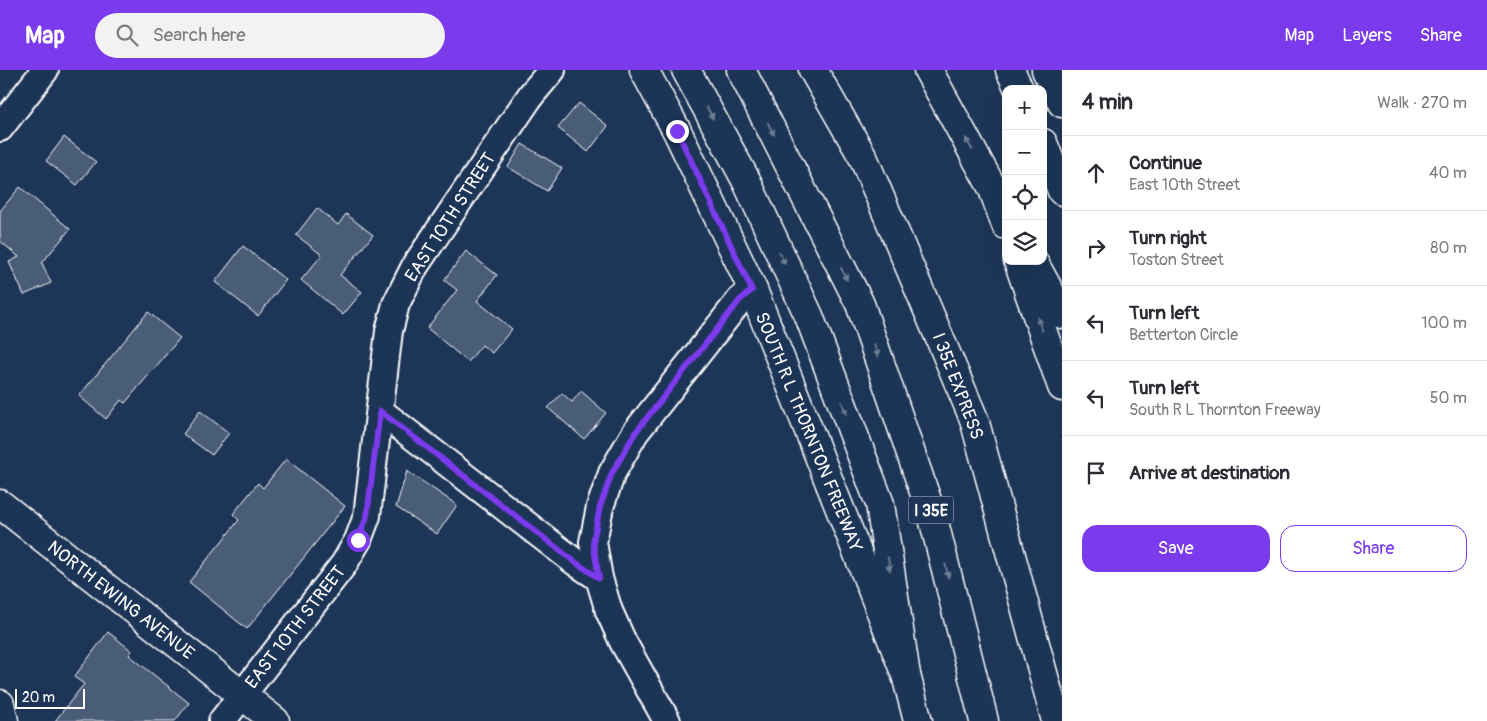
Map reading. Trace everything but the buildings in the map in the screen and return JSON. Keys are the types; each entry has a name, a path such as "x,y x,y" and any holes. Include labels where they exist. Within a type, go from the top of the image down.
{"main road":[{"name":"SOUTH R L THORNTON FREEWAY","path":"644,70 677,131 752,290 906,675 918,721"},
{"path":"686,70 746,180 809,316 880,504 906,675"},
{"name":"I 35E","path":"741,70 860,304 933,518 984,721"},
{"name":"I 35E EXPRESS","path":"813,70 863,157 974,419 1056,721"},
{"path":"928,70 1002,204"},
{"path":"1010,70 1017,85"},
{"path":"1046,70 1062,103"},
{"path":"1047,152 1062,191"},
{"path":"992,187 1004,220"},
{"path":"1019,265 1062,387"},
{"path":"1035,265 1062,314"},
{"name":"NORTH EWING AVENUE","path":"0,504 275,721"},
{"path":"0,704 4,721"}],"street":[{"path":"0,128 45,70"},
{"name":"EAST 10TH STREET","path":"222,721 344,564 358,540 367,516 389,332 396,304 415,266 531,95 552,70"},
{"path":"667,721 623,642 610,611 599,578 593,542 600,507 612,473 635,433 740,300 752,290"},
{"path":"380,411 575,562 599,578"}],"route":[{"path":"358,540 367,516 380,411 575,562 599,578 593,542 600,507 612,473 635,433 740,300 752,290 677,131"}]}
